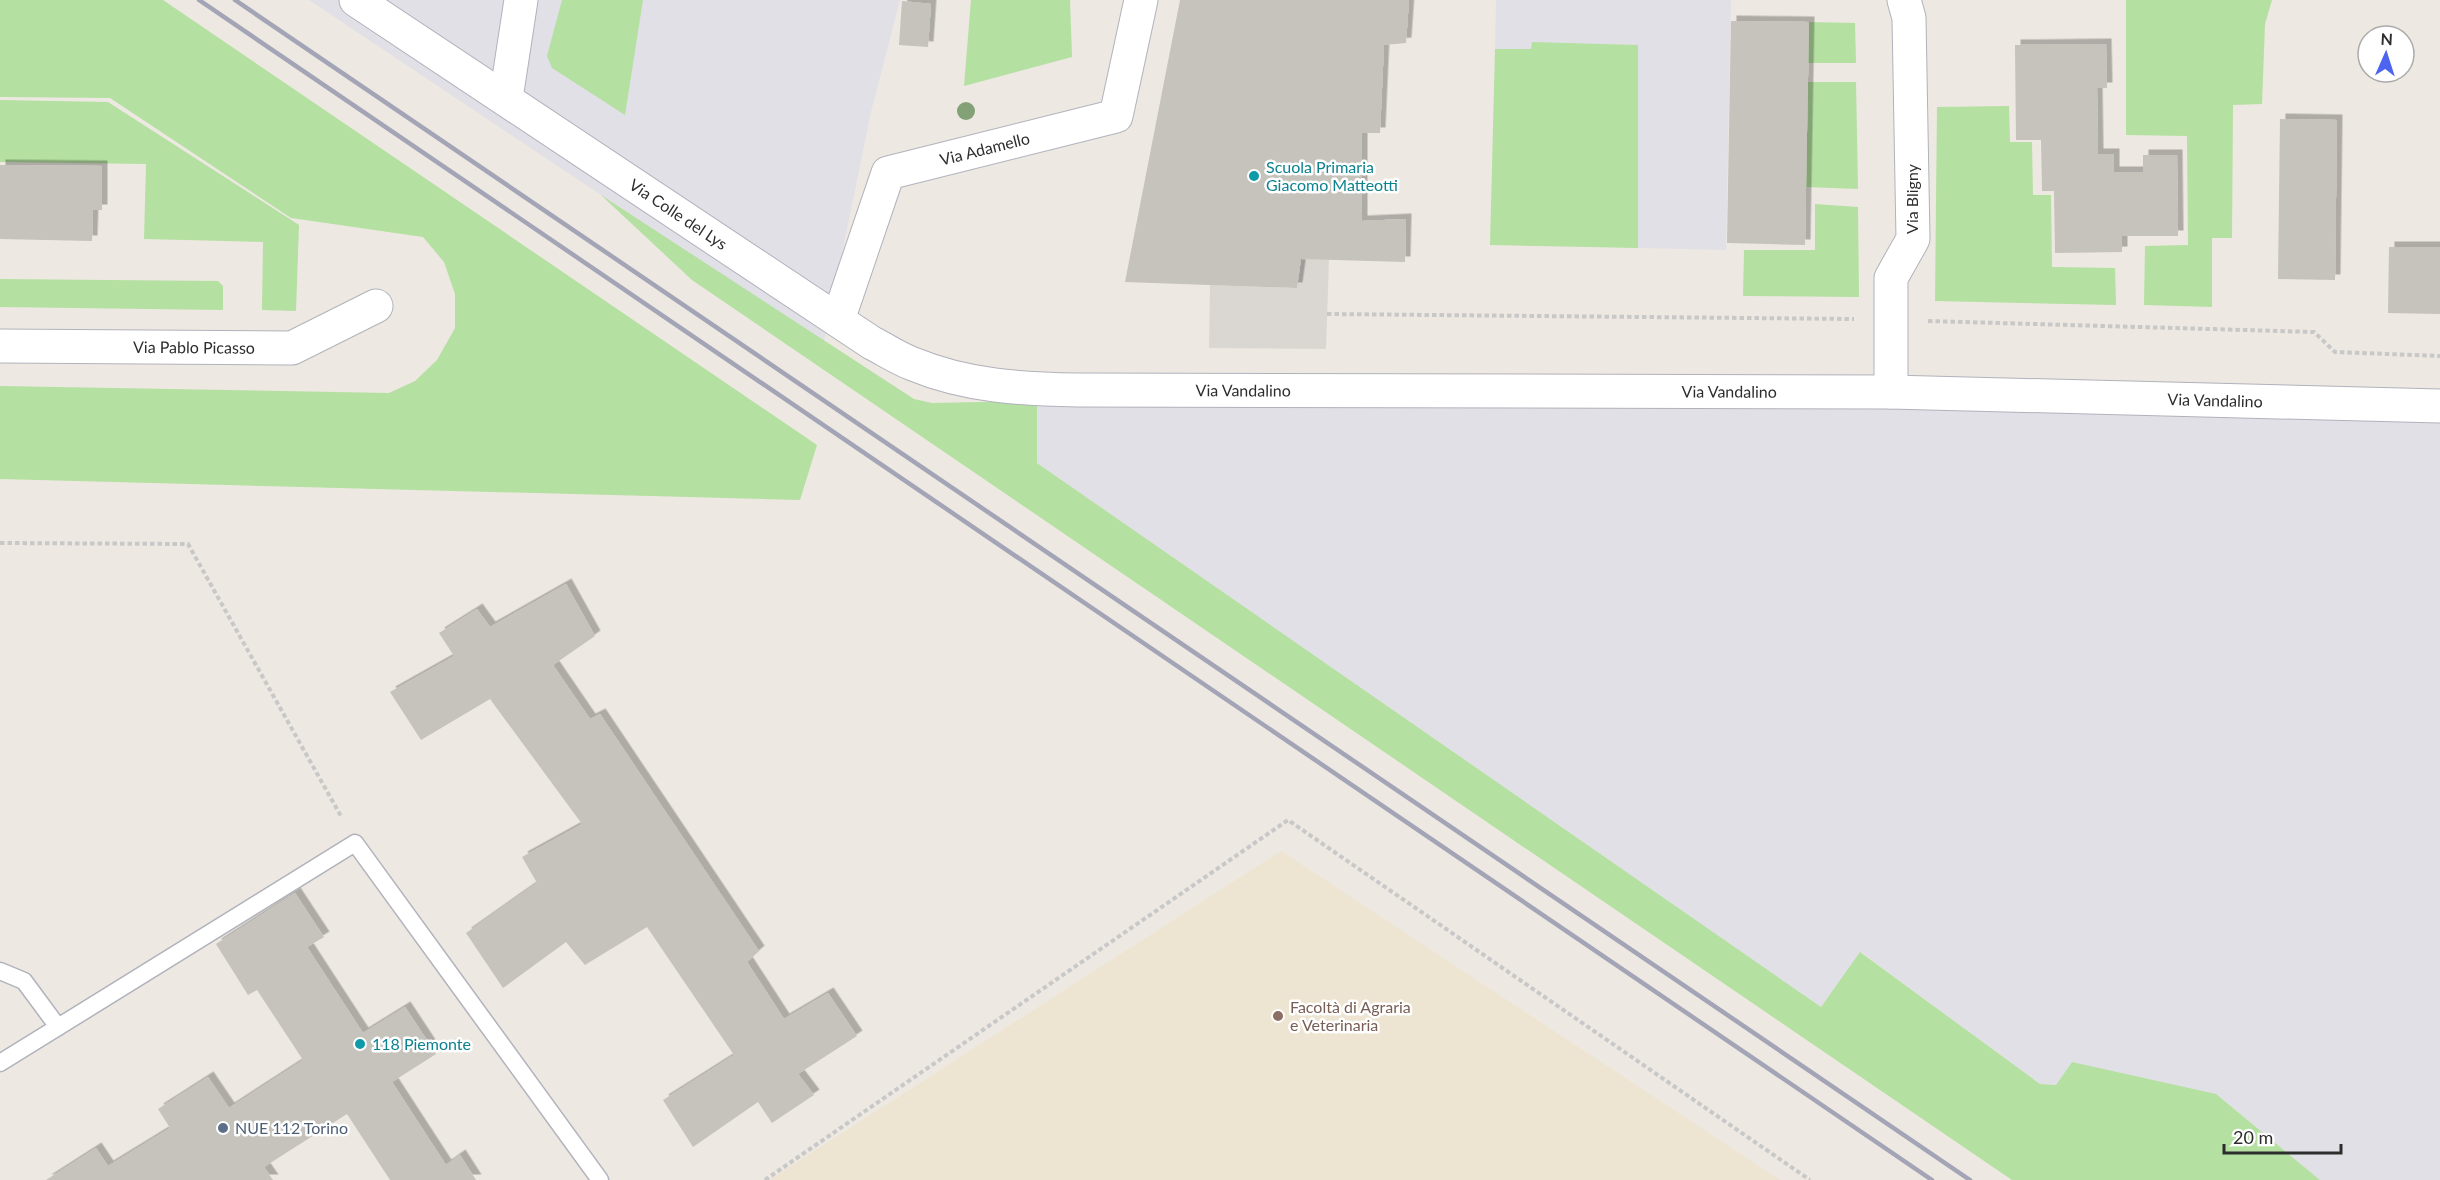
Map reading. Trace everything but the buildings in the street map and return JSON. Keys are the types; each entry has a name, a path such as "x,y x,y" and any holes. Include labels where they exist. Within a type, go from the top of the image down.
{"street":[{"name":"Via Colle del Lys","path":"356,0 872,343 913,364 964,380 1018,388"},
{"path":"506,98 521,0"},
{"name":"Via Adamello","path":"838,320 888,172 1116,116 1142,0"},
{"name":"Via Bligny","path":"1891,392 1891,278 1913,239 1909,18 1904,0"},
{"name":"Via Pablo Picasso","path":"0,346 292,348 376,306"},
{"name":"Via Vandalino","path":"1018,388 1891,392 2440,406"}],"lane":[{"path":"0,1063 355,843 600,1180"},
{"path":"0,971 24,981 58,1027"}],"path":[{"path":"0,543 188,544 355,843"},
{"path":"765,1180 1288,820 1810,1180"}],"shaded area":[{"path":"309,0 900,0 871,112 819,366 692,280 601,195"},
{"path":"1496,0 1731,0 1726,250 1638,248 1638,45 1532,43 1532,49 1495,49"},
{"path":"1301,259 1329,259 1326,349 1209,348 1210,285 1297,288"},
{"path":"1037,401 2440,410 2440,1180 2320,1180 2216,1094 2040,1084 1861,952 1821,1007 1037,463"},
{"name":"Facoltà di Agraria e Veterinaria","path":"1281,851 1780,1180 769,1180"}],"green space":[{"path":"0,0 163,0 817,445 800,500 0,479 0,386 389,393 415,381 437,360 455,328 455,294 444,262 423,237 291,218 110,98 0,97"},
{"path":"562,0 643,0 625,115 552,68 547,56"},
{"path":"971,0 1070,0 1072,57 964,86"},
{"path":"2126,0 2272,0 2265,24 2262,104 2233,105 2232,238 2212,238 2212,307 2144,305 2145,246 2188,245 2187,136 2126,135"},
{"path":"1809,22 1855,23 1856,63 1808,63"},
{"path":"1532,42 1638,45 1638,248 1490,245 1495,49 1531,49"},
{"path":"1808,82 1856,82 1858,189 1806,187"},
{"path":"0,100 108,102 299,225 296,311 262,310 263,242 144,239 146,164 0,162"},
{"path":"2009,106 2010,142 2032,142 2033,195 2051,195 2052,267 2115,268 2116,305 1935,301 1937,107"},
{"path":"601,195 914,399 932,403 1037,401 1037,463 1821,1007 1860,952 2040,1084 2056,1085 2072,1062 2216,1094 2320,1180 2012,1180 692,280"},
{"path":"1815,204 1858,207 1859,297 1743,296 1744,250 1815,250"},
{"path":"0,279 218,281 223,286 223,310 0,307"}],"railway":[{"path":"199,0 1932,1180"},
{"path":"235,0 1970,1180"}],"place":[{"name":"Scuola Primaria Giacomo Matteotti","path":"1254,176"},
{"name":"Facoltà di Agraria e Veterinaria","path":"1278,1016"},
{"name":"118 Piemonte","path":"360,1044"},
{"name":"NUE 112 Torino","path":"223,1128"}]}
